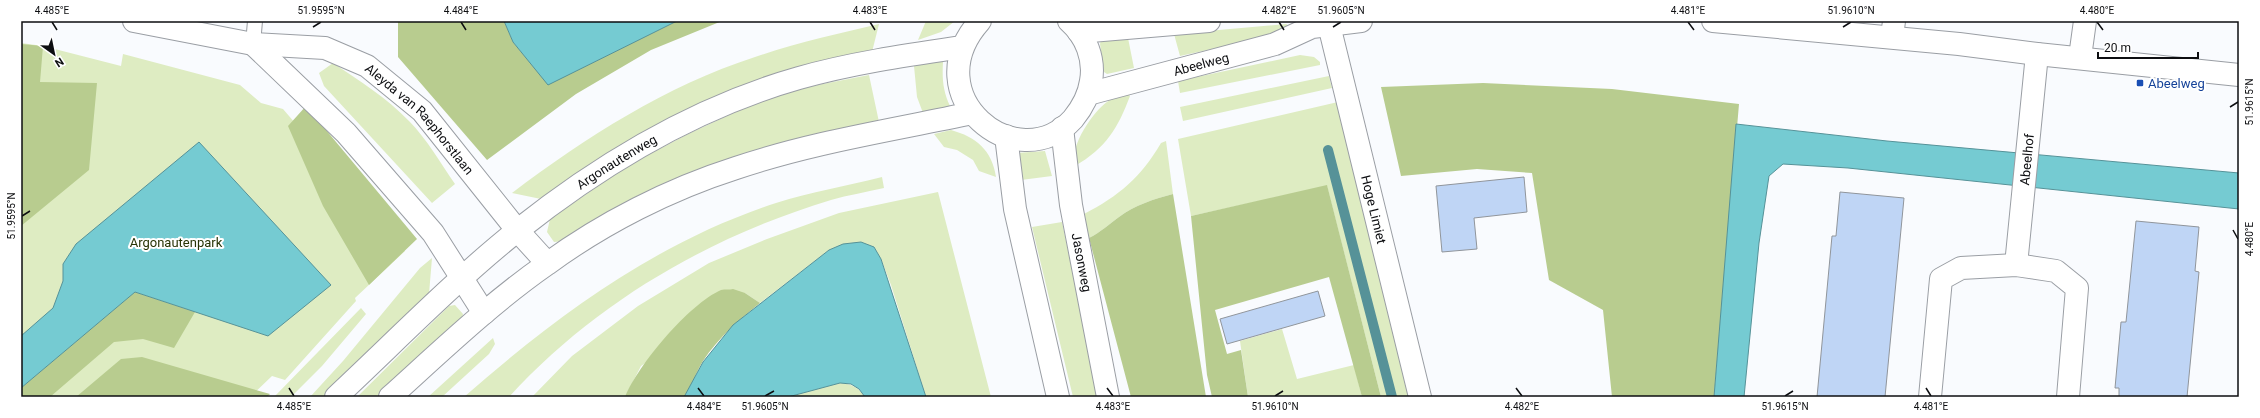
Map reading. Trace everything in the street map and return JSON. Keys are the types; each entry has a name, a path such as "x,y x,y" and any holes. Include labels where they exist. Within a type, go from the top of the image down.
{"street":[{"name":"Aleyda van Raephorstlaan","path":"134,21 253,44 325,48 367,66 422,111 518,230 547,263"},
{"path":"980,21 962,47 958,64 958,81 963,98 972,113 987,127 1006,136 1035,138 1062,128 1078,113 1088,94 1092,72 1092,62 1085,41 1074,26"},
{"path":"1074,26 1209,21"},
{"name":"Abeelweg","path":"1288,21 1323,24 1361,21"},
{"path":"1713,21 1893,29 2037,54 2080,57 2239,75"},
{"path":"2080,57 2084,21"},
{"name":"Abeelweg","path":"1088,94 1275,44 1323,24"},
{"name":"Hoge Limiet","path":"1323,24 1420,397"},
{"path":"253,44 346,133 432,233 484,313"},
{"name":"Argonautenweg","path":"336,397 462,279 518,230 578,185 682,124 742,98 799,78 907,55 962,47"},
{"name":"Abeelhof","path":"2016,265 2037,54"},
{"path":"390,397 484,313 547,263 604,228 650,204 735,168 825,143 972,113"},
{"name":"Jasonweg","path":"1062,128 1071,205 1108,397"},
{"path":"1006,136 1015,209 1058,397"},
{"path":"1930,397 1941,279 1961,268 2016,265 2056,271 2077,288 2068,397"}],"lane":[{"path":"253,44 255,21"}],"green space":[{"path":"504,21 513,42 548,84 677,21 722,21 651,50 576,94 487,160 398,57 398,22"},
{"path":"926,21 955,21 941,32 918,40"},
{"path":"879,24 872,52 803,67 753,82 710,99 660,124 611,152 541,199 512,193 540,172 598,133 659,98 690,83 722,69 786,47"},
{"path":"1286,24 1292,27 1289,32 1180,56 1174,34"},
{"path":"1128,38 1134,68 1107,74 1104,72 1100,44 1101,40"},
{"name":"Argonautenpark","path":"21,43 43,46 121,66 123,54 240,85 261,103 283,109 405,251 355,298 356,301 285,380 272,376 250,397 21,397"},
{"path":"21,44 43,46 40,82 97,83 89,170 21,226"},
{"path":"1300,55 1314,57 1320,62 1320,65 1180,93 1178,81"},
{"path":"941,60 943,62 944,90 950,106 923,113 917,97 914,66"},
{"path":"333,63 363,83 401,113 416,128 455,184 432,203 324,86 319,73"},
{"path":"869,75 879,122 810,136 719,162 635,201 565,241 554,242 547,232 550,219 627,166 688,134 744,108 797,89"},
{"path":"1329,76 1332,88 1183,121 1180,107"},
{"path":"1483,83 1612,89 1739,104 1714,397 1612,397 1603,310 1549,280 1532,173 1477,169 1401,176 1381,87"},
{"path":"1128,94 1130,96 1121,118 1110,136 1095,152 1075,166 1075,149 1090,120 1110,100"},
{"path":"1338,102 1413,397 1381,397 1327,186 1191,216 1178,139"},
{"path":"306,106 417,239 369,285 323,206 288,126"},
{"path":"951,130 968,136 987,152 991,159 996,177 979,171 973,160 957,150 944,147 934,134"},
{"path":"1166,141 1173,194 1152,200 1132,209 1089,238 1084,214 1118,193 1137,176 1161,143"},
{"path":"1045,151 1052,176 1021,180 1016,153"},
{"path":"882,177 884,188 831,200 786,215 741,233 698,254 657,277 617,303 579,331 543,363 509,397 464,397 536,337 610,284 649,260 732,219 776,203"},
{"path":"1327,185 1381,397 1362,397 1329,277 1215,310 1227,354 1241,350 1248,397 1212,397 1207,375 1191,216"},
{"path":"938,192 991,397 926,397 891,285 881,259 874,247 829,250 760,303 745,293 641,366 625,397 532,397 572,356 638,306 709,263 767,239 839,213"},
{"path":"1173,194 1206,397 1131,397 1089,238 1132,209 1152,200"},
{"path":"1062,222 1099,397 1073,397 1032,227"},
{"path":"432,258 429,294 323,397 310,397 343,361 420,268"},
{"path":"733,289 745,293 760,303 715,345 703,361 684,397 625,397 641,369 653,353 694,308 708,297 721,290"},
{"path":"135,292 195,312 174,348 143,339 114,342 50,397 21,397 21,388"},
{"path":"455,305 463,314 462,319 376,397 357,397 449,306"},
{"path":"361,308 366,314 322,366 291,397 274,397"},
{"path":"1282,329 1297,379 1354,365 1362,397 1248,397 1240,341"},
{"path":"493,338 495,344 489,354 442,397 428,397"},
{"path":"142,357 270,394 267,397 76,397 121,359"},
{"path":"840,383 848,384 854,387 865,397 788,397"}],"water":[{"path":"504,21 677,21 548,85 513,42"},
{"path":"1736,124 1887,141 2239,173 2239,209 1848,168 1783,164 1769,176 1759,243 1744,397 1714,397"},
{"path":"199,142 331,285 268,336 135,292 21,388 21,336 53,308 63,281 63,264 76,244"},
{"path":"861,242 874,247 881,259 926,397 865,397 859,389 851,384 840,383 788,397 684,397 703,362 733,325 829,250 843,244"}],"building":[{"path":"1524,177 1527,212 1474,218 1477,249 1442,252 1436,186"},
{"path":"1840,192 1904,198 1885,397 1817,397 1832,236 1836,236"},
{"path":"2136,221 2199,227 2195,271 2199,272 2187,397 2119,397 2119,388 2115,388 2121,322 2126,322"},
{"path":"1318,291 1325,316 1227,344 1220,319"}],"waterway":[{"path":"1328,150 1392,397"}],"place":[{"name":"Abeelweg","path":"2140,83"}]}
